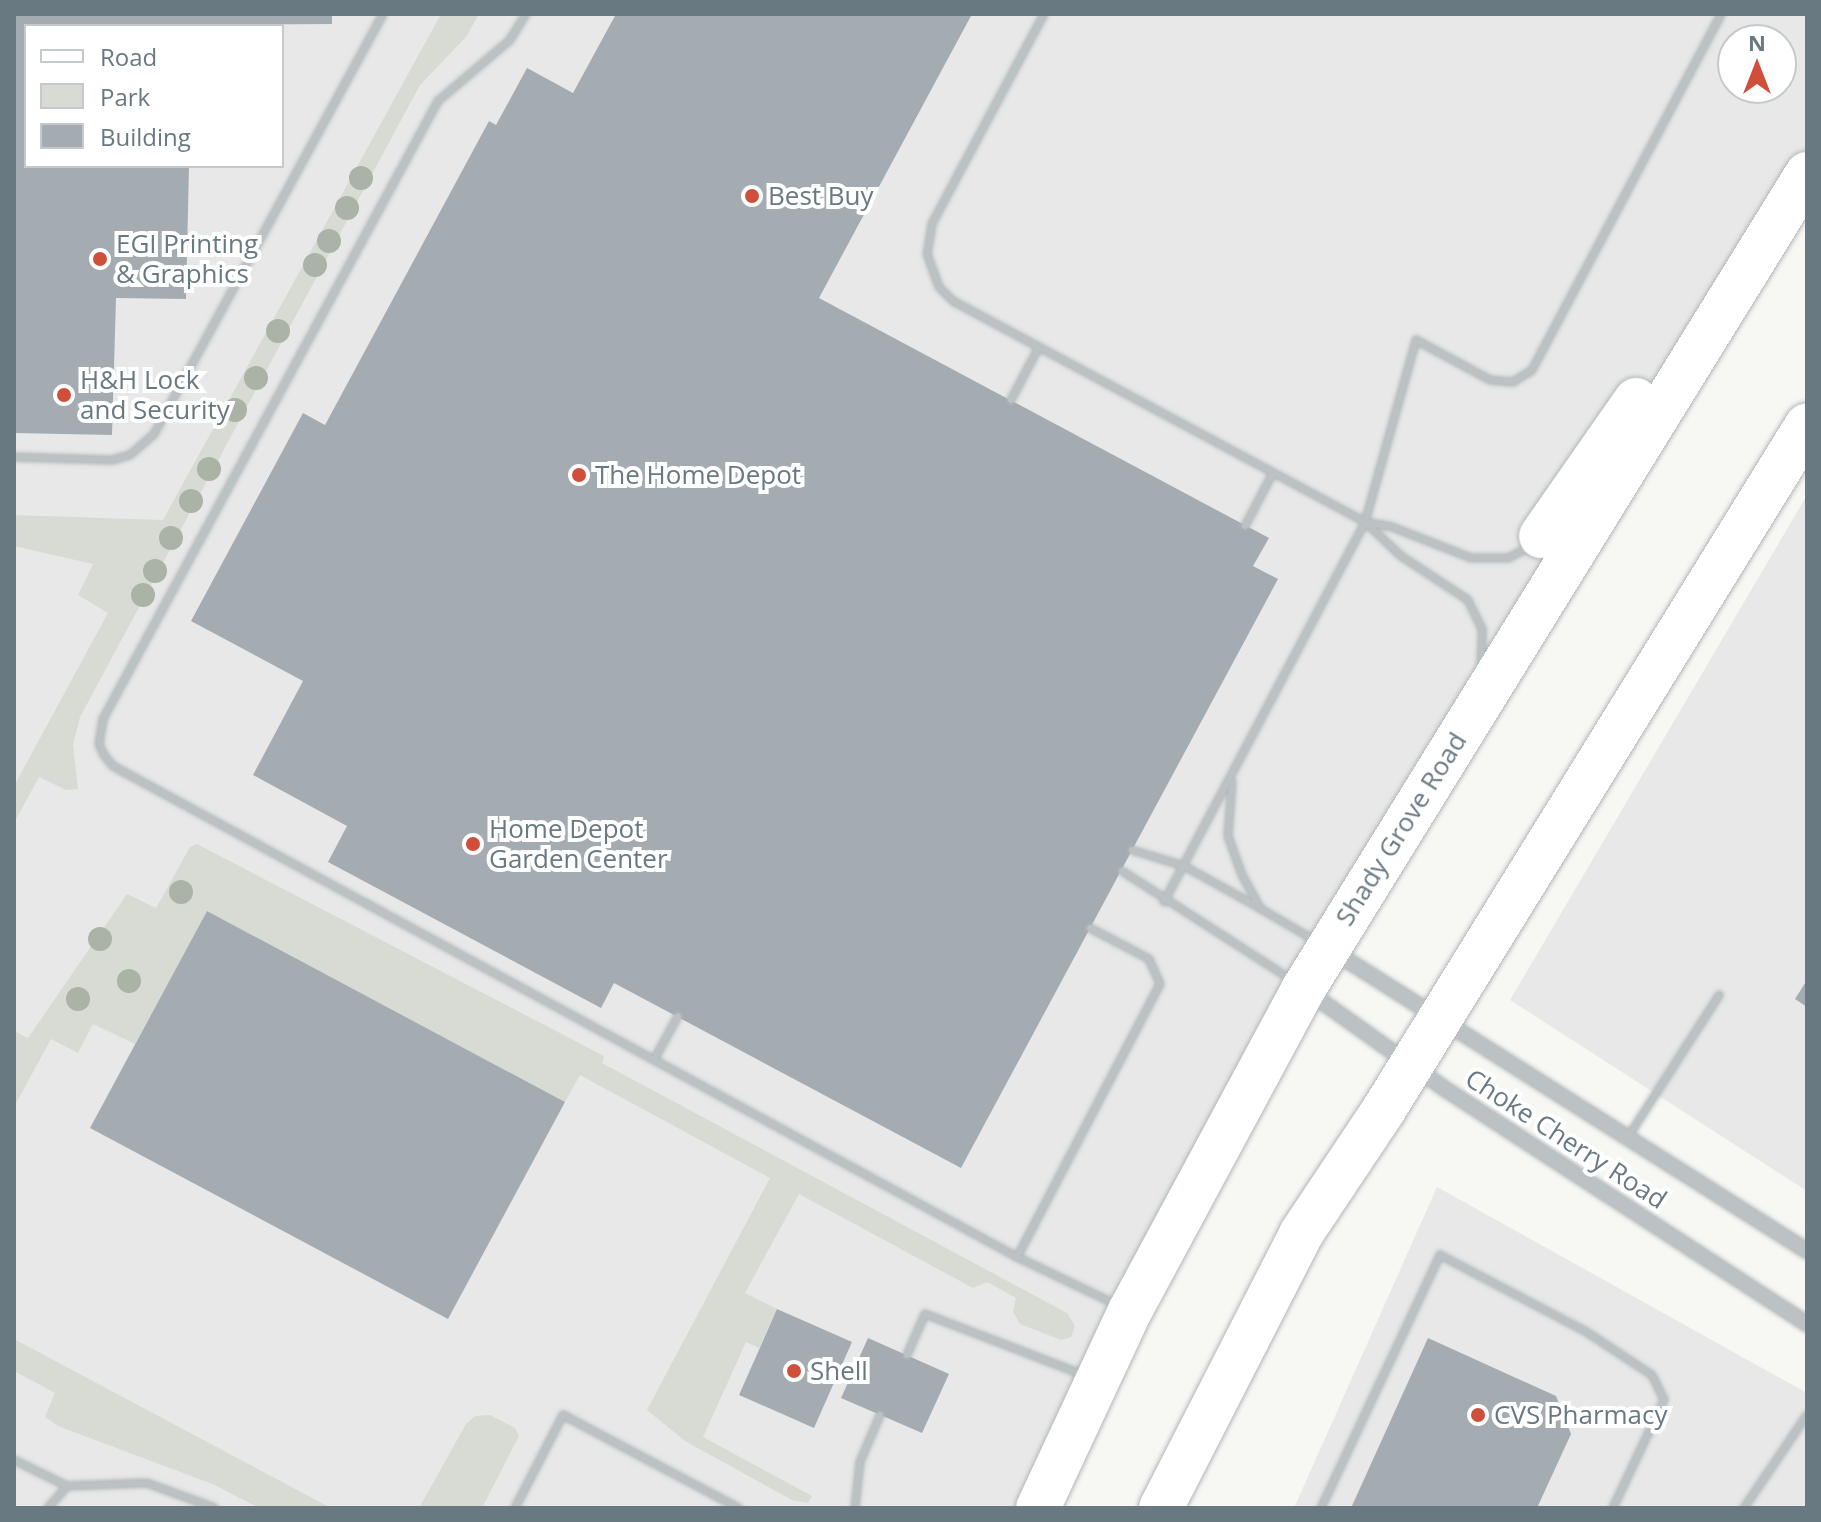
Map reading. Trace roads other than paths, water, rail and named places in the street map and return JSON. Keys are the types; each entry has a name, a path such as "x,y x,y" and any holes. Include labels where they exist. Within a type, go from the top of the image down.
{"main road":[{"name":"Shady Grove Road","path":"1038,1508 1130,1311 1327,948 1807,174"},
{"path":"1541,536 1678,339 1739,287"},
{"path":"1161,1508 1301,1234 1411,1065 1807,425"}],"street":[{"name":"Choke Cherry Road","path":"1327,948 1807,1251"},
{"name":"Choke Cherry Road","path":"1304,988 1411,1065 1807,1324"}],"lane":[{"path":"14,457 112,460 130,455 154,434 383,14"},
{"path":"526,14 510,40 438,101 103,719 99,744 113,766 1017,1257 1130,1311"},
{"path":"1044,14 932,224 927,254 930,272 953,301 1365,522 1488,560 1518,556 1541,536"},
{"path":"1164,902 1365,522 1416,340 1490,380 1513,382 1532,370 1721,14"},
{"path":"1011,400 1039,347"},
{"path":"1245,526 1273,473"},
{"path":"1365,522 1401,556 1460,592 1476,611 1483,645 1472,714"},
{"path":"1234,773 1226,809 1228,836 1261,909"},
{"path":"1132,850 1184,866 1327,948"},
{"path":"1122,871 1164,902 1304,988"},
{"path":"1017,1257 1160,984 1149,959 1090,928"},
{"path":"1628,1137 1719,995"},
{"path":"654,1060 678,1016"},
{"path":"1321,1508 1440,1255 1585,1331 1652,1375 1664,1400 1613,1508"},
{"path":"907,1355 925,1314 1096,1380"},
{"path":"515,1508 563,1415 739,1508"},
{"path":"855,1508 860,1462 880,1415"},
{"path":"1744,1508 1807,1415"},
{"path":"14,1460 67,1486 147,1483 215,1508"},
{"path":"48,1508 67,1486"}],"place":[{"name":"Best Buy","path":"752,196"},
{"name":"EGI Printing & Graphics","path":"100,259"},
{"name":"H&H Lock and Security","path":"64,395"},
{"name":"The Home Depot","path":"579,475"},
{"name":"Home Depot Garden Center","path":"473,844"},
{"name":"Shell","path":"794,1371"},
{"name":"CVS Pharmacy","path":"1478,1415"}]}
